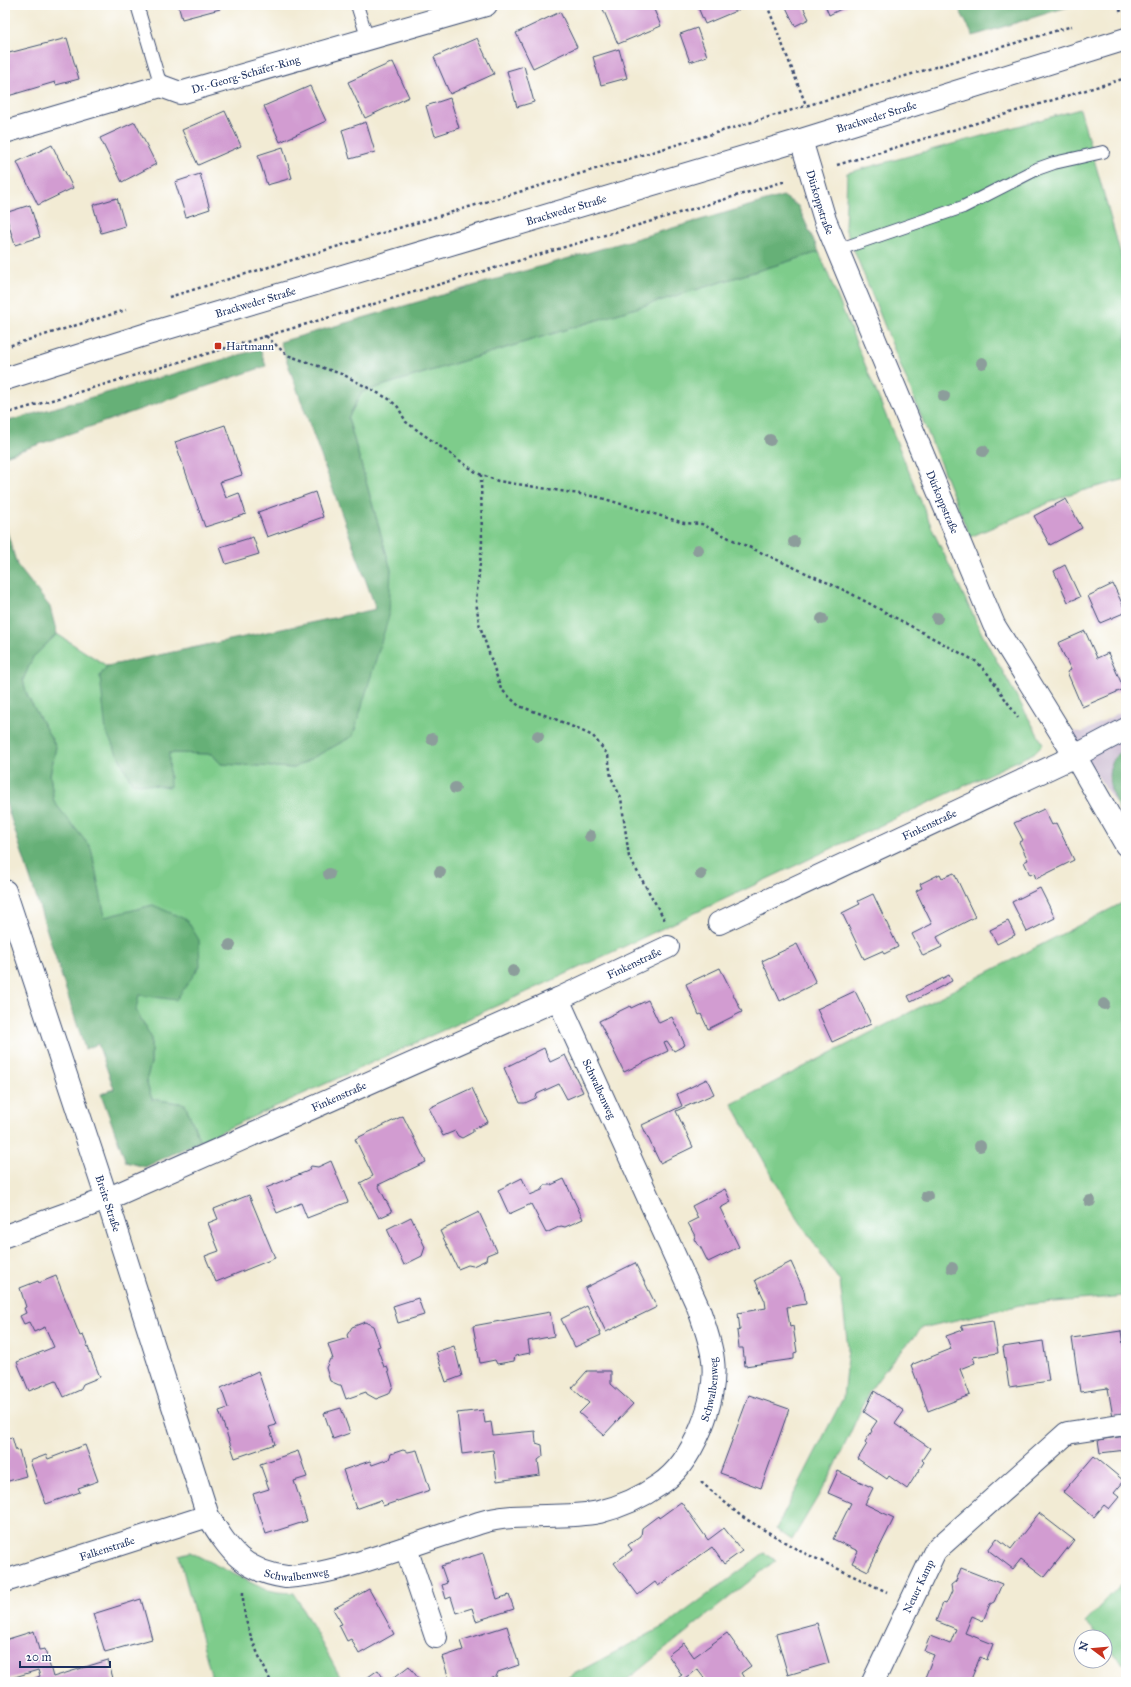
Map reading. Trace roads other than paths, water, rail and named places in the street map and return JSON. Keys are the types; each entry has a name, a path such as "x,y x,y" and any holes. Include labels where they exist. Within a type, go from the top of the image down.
{"street":[{"name":"Dr.-Georg-Schäfer-Ring","path":"161,86 180,92 368,40 486,5"},
{"name":"Brackweder Straße","path":"5,379 152,333 801,140 1126,40"},
{"path":"5,132 161,86"},
{"name":"Dürkoppstraße","path":"801,140 824,220 994,625 1075,756 1126,845"},
{"name":"Finkenstraße","path":"719,923 1075,756 1126,729"},
{"name":"Breite Straße","path":"5,891 107,1199 208,1516"},
{"name":"Finkenstraße","path":"5,1236 107,1199 558,999 668,938"},
{"name":"Schwalbenweg","path":"208,1516 228,1547 252,1568 287,1577 326,1573 481,1523 512,1517 600,1512 633,1500 660,1485 681,1464 695,1442 705,1418 712,1392 714,1361 708,1334 698,1307 558,999"},
{"name":"Neuer Kamp","path":"873,1682 934,1551 1067,1433 1126,1424"},
{"name":"Falkenstraße","path":"5,1581 208,1516"},
{"path":"406,1548 436,1637"}],"lane":[{"path":"137,5 161,86"},
{"path":"357,5 368,40"},
{"path":"837,250 963,207 1037,169 1054,163 1103,152"}],"place":[{"name":"Hartmann","path":"218,346"}]}
